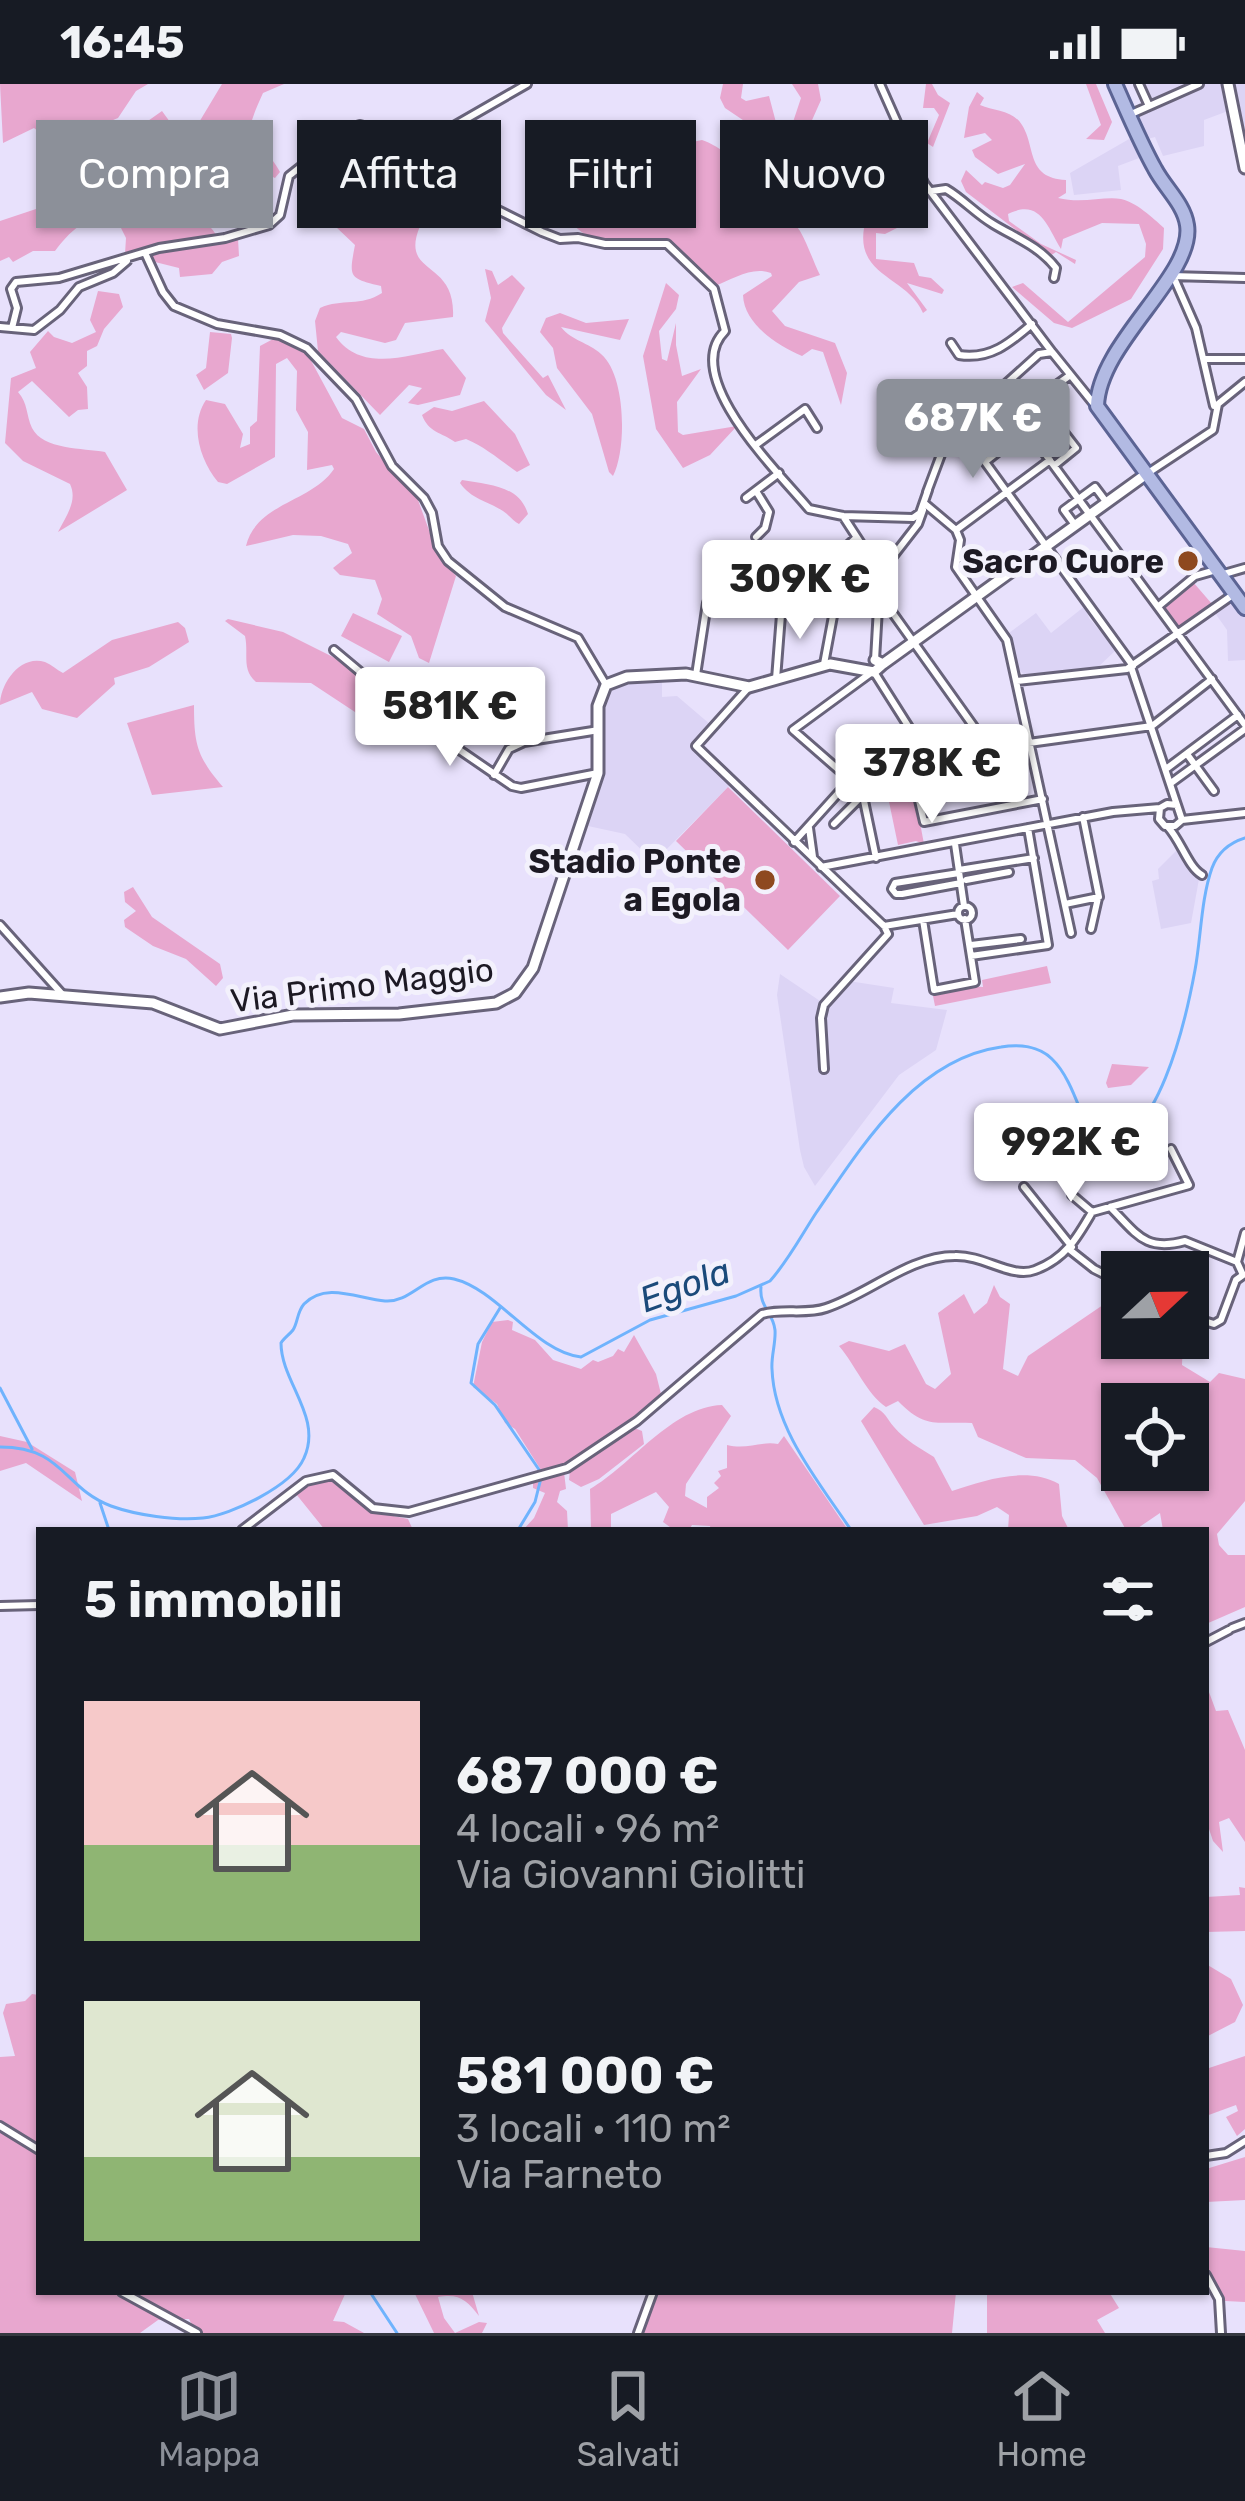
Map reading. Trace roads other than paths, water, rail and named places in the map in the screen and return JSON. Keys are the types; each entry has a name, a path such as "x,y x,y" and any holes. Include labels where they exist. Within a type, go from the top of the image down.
{"main road":[{"path":"1115,84 1155,170 1186,218 1186,246 1172,277 1125,335 1097,406 1245,608"}],"street":[{"path":"468,120 527,84"},
{"path":"880,84 924,183 1069,376 1097,406"},
{"path":"1139,84 1148,106"},
{"path":"1129,115 1199,84"},
{"path":"1228,84 1245,169"},
{"path":"12,328 17,308 11,289 16,282 59,278 185,242 243,234 276,221 289,176 297,170"},
{"path":"932,191 946,189 989,222 1027,241 1056,268 1054,278"},
{"path":"501,212 560,239 625,246 667,244 674,250 714,289 725,331 714,345 716,389 809,509 843,516 913,518 920,514 948,436 1040,354 1052,352"},
{"path":"146,255 174,305 218,324 280,335 307,348 356,399 392,466 424,498 438,546 448,561 505,608 578,638 606,685 628,677 697,675 749,687 824,664 873,667"},
{"path":"0,330 34,330 60,310 79,286 113,273 130,259"},
{"path":"1212,679 1152,725 856,777 844,776 793,730 873,667 1213,430 1216,408 1204,359 1172,277 1245,278"},
{"path":"951,344 959,355 988,354 1006,347 1032,324"},
{"path":"1204,359 1245,359"},
{"path":"1016,415 1069,376"},
{"path":"1216,408 1245,382"},
{"path":"998,390 1245,727 1171,782"},
{"path":"956,530 1076,448 1038,399"},
{"path":"757,444 806,409 818,428"},
{"path":"1027,429 985,462 1132,667 1179,807 1180,838 1193,870 1202,875"},
{"path":"746,498 779,473"},
{"path":"1076,525 1064,510 1079,499 1096,487 1107,503"},
{"path":"928,490 918,524 880,573 873,667 931,762"},
{"path":"755,491 769,512 765,528 756,537"},
{"path":"924,503 956,530 960,540 956,567 1007,640 1071,933"},
{"path":"843,516 880,573"},
{"path":"812,559 833,559 856,538"},
{"path":"1160,608 1162,600 1195,576 1245,568"},
{"path":"697,675 707,603 836,600 879,583"},
{"path":"1017,681 1132,667 1234,594"},
{"path":"880,595 990,750"},
{"path":"824,664 836,600"},
{"path":"776,679 782,602"},
{"path":"334,650 426,727 494,775 521,788 598,773"},
{"name":"Via Primo Maggio","path":"0,997 12,993 64,995 161,1005 215,1029 293,1015 399,1014 503,1000 524,984 538,956 598,773 599,699 606,685"},
{"path":"749,687 696,746 884,926 888,937 824,1005 824,1069"},
{"path":"1166,770 1238,715"},
{"path":"494,775 509,749 524,742 599,730"},
{"path":"1187,754 1214,791"},
{"path":"911,766 924,823 1043,800"},
{"path":"856,777 876,858"},
{"path":"794,842 856,777"},
{"path":"834,824 863,795"},
{"path":"1164,825 1164,806 1175,796"},
{"path":"821,867 1083,818 1179,807"},
{"path":"1133,812 1164,825 1180,838"},
{"path":"1164,825 1245,813"},
{"path":"1083,818 1099,897 1090,929"},
{"path":"811,824 808,833 814,860"},
{"path":"971,956 1048,945 1028,828"},
{"path":"884,926 972,913 964,906 954,844"},
{"path":"1010,872 961,876 895,884 892,889 902,894 961,876 989,865 1034,857"},
{"path":"989,865 991,875"},
{"path":"1065,904 1099,897"},
{"path":"922,920 934,990 975,982 962,917"},
{"path":"0,926 64,995"},
{"path":"969,945 1021,938"},
{"path":"1001,941 1003,952"},
{"path":"246,1527 316,1476 333,1475 373,1508 409,1513 574,1466 766,1313 819,1311 941,1256 972,1256 1028,1273 1071,1248 1092,1212 1189,1185 1172,1149"},
{"path":"1024,1187 1071,1248 1101,1272"},
{"path":"1072,1195 1092,1212"},
{"path":"1108,1206 1149,1243 1167,1247 1185,1241 1237,1262 1244,1275 1236,1280 1221,1320 1209,1322"},
{"path":"1237,1262 1245,1233"},
{"path":"0,1606 36,1605"},
{"path":"1209,1640 1245,1623"},
{"path":"0,2126 36,2148"},
{"path":"1209,2156 1226,2153 1245,2141"},
{"path":"1209,2280 1220,2299 1221,2333"},
{"path":"127,2295 197,2333"},
{"path":"638,2333 652,2295"}],"waterway":[{"name":"Egola","path":"0,1447 38,1454 95,1498 121,1509 181,1519 229,1511 287,1479 304,1458 308,1428 281,1343 313,1297 332,1292 395,1300 435,1280 454,1279 486,1295 549,1345 581,1357 650,1320 736,1296 770,1281 852,1160 894,1109 942,1069 970,1055 1008,1046 1041,1051 1066,1078 1098,1148 1119,1142 1153,1105 1176,1048 1191,992 1212,868 1225,849 1245,838"},
{"path":"761,1287 775,1330 772,1369 781,1413 800,1454 849,1527"},
{"path":"500,1308 478,1344 471,1383 495,1405 542,1474 535,1502 520,1527"},
{"path":"0,1388 32,1449"},
{"path":"100,1503 108,1527"},
{"path":"372,2295 397,2333"}],"place":[{"name":"Sacro Cuore","path":"1188,561"},
{"name":"Stadio Ponte a Egola","path":"765,880"}]}
